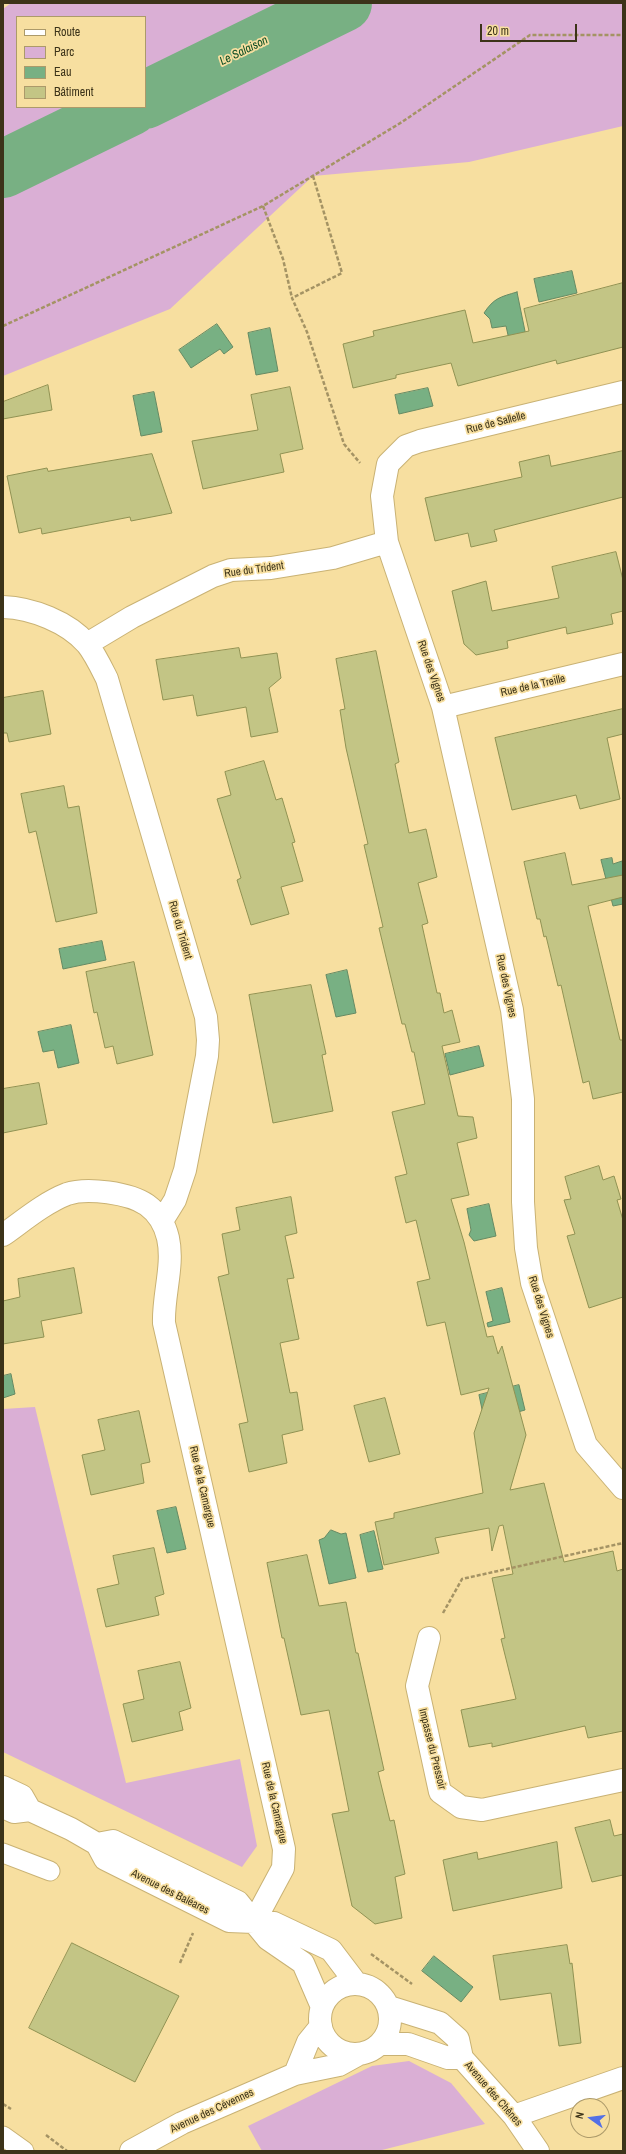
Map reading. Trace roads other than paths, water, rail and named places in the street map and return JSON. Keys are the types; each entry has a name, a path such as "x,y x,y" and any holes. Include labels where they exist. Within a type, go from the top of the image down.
{"street":[{"name":"Rue de Sallelle","path":"385,477 388,464 396,454 406,446 420,441 623,392"},
{"name":"Rue des Vignes","path":"385,477 382,496 387,542 443,707 512,1010 523,1099 523,1202 526,1248 532,1283 586,1445 623,1488"},
{"name":"Rue du Trident","path":"87,644 132,617 213,576 231,570 271,568 333,558 387,542"},
{"name":"Rue du Trident","path":"3,607 28,611 54,620 71,630 87,644 107,679 206,1017 208,1040 207,1056 185,1170 175,1200 162,1221"},
{"name":"Rue de la Treille","path":"443,707 623,664"},
{"name":"Rue de la Camargue","path":"3,1235 52,1201 68,1194 87,1190 107,1192 146,1205 162,1221 168,1239 170,1261 163,1304 164,1323 284,1849 283,1868 254,1922"},
{"name":"Impasse du Pressoir","path":"429,1638 417,1686 440,1792 461,1807 482,1810 623,1780"},
{"name":"Avenue des Baléares","path":"3,1787 22,1796 30,1810 97,1844 105,1859 229,1921 274,1923 331,1950 356,1983"},
{"name":"Avenue des Baléares","path":"3,1807 14,1812 30,1810"},
{"path":"254,1922 268,1939 303,1963 321,2017 324,2036 338,2050 359,2054 370,2051 380,2044 390,2027 389,2007 376,1990 366,1985 356,1983 345,1985 335,1990 327,1998 321,2017 308,2042 295,2074"},
{"name":"Avenue des Chênes","path":"389,2007 440,2023 458,2039 462,2058 514,2116 538,2151"},
{"name":"Avenue des Chênes","path":"380,2044 408,2044 448,2058 462,2058"},
{"name":"Avenue des Cévennes","path":"131,2151 182,2123 295,2074 339,2065 359,2054"},
{"path":"514,2116 623,2078"}],"lane":[{"path":"3,1854 50,1871"},
{"path":"3,2136 24,2151"}],"water":[{"path":"572,271 577,293 539,302 534,279"},
{"path":"517,292 527,341 510,344 506,326 492,328 490,319 484,313 494,301 506,295"},
{"path":"217,324 233,347 224,354 220,349 191,368 179,350"},
{"path":"270,328 278,371 256,375 248,333"},
{"path":"428,388 433,406 399,414 395,395"},
{"path":"154,392 162,432 141,436 133,396"},
{"path":"612,858 613,864 622,861 623,865 623,904 613,906 601,860"},
{"path":"102,941 106,960 63,969 59,949"},
{"path":"347,970 356,1013 336,1017 326,975"},
{"path":"71,1025 79,1063 58,1068 54,1050 43,1052 38,1032"},
{"path":"479,1046 484,1066 450,1075 445,1054"},
{"path":"489,1204 496,1236 474,1241 469,1235 471,1230 467,1209"},
{"path":"502,1288 510,1322 488,1327 487,1323 493,1321 486,1292"},
{"path":"11,1374 15,1394 3,1398 3,1376"},
{"path":"519,1385 525,1410 500,1417 483,1414 479,1395"},
{"path":"176,1507 186,1549 167,1553 157,1511"},
{"path":"331,1530 341,1534 346,1533 356,1578 329,1584 319,1540 324,1538"},
{"path":"374,1531 383,1569 368,1572 360,1535"},
{"path":"434,1956 473,1987 461,2002 422,1971"}],"waterway":[{"name":"Le Salaison","path":"146,100 343,3"},
{"name":"Le Salaison","path":"3,169 128,108"}]}
